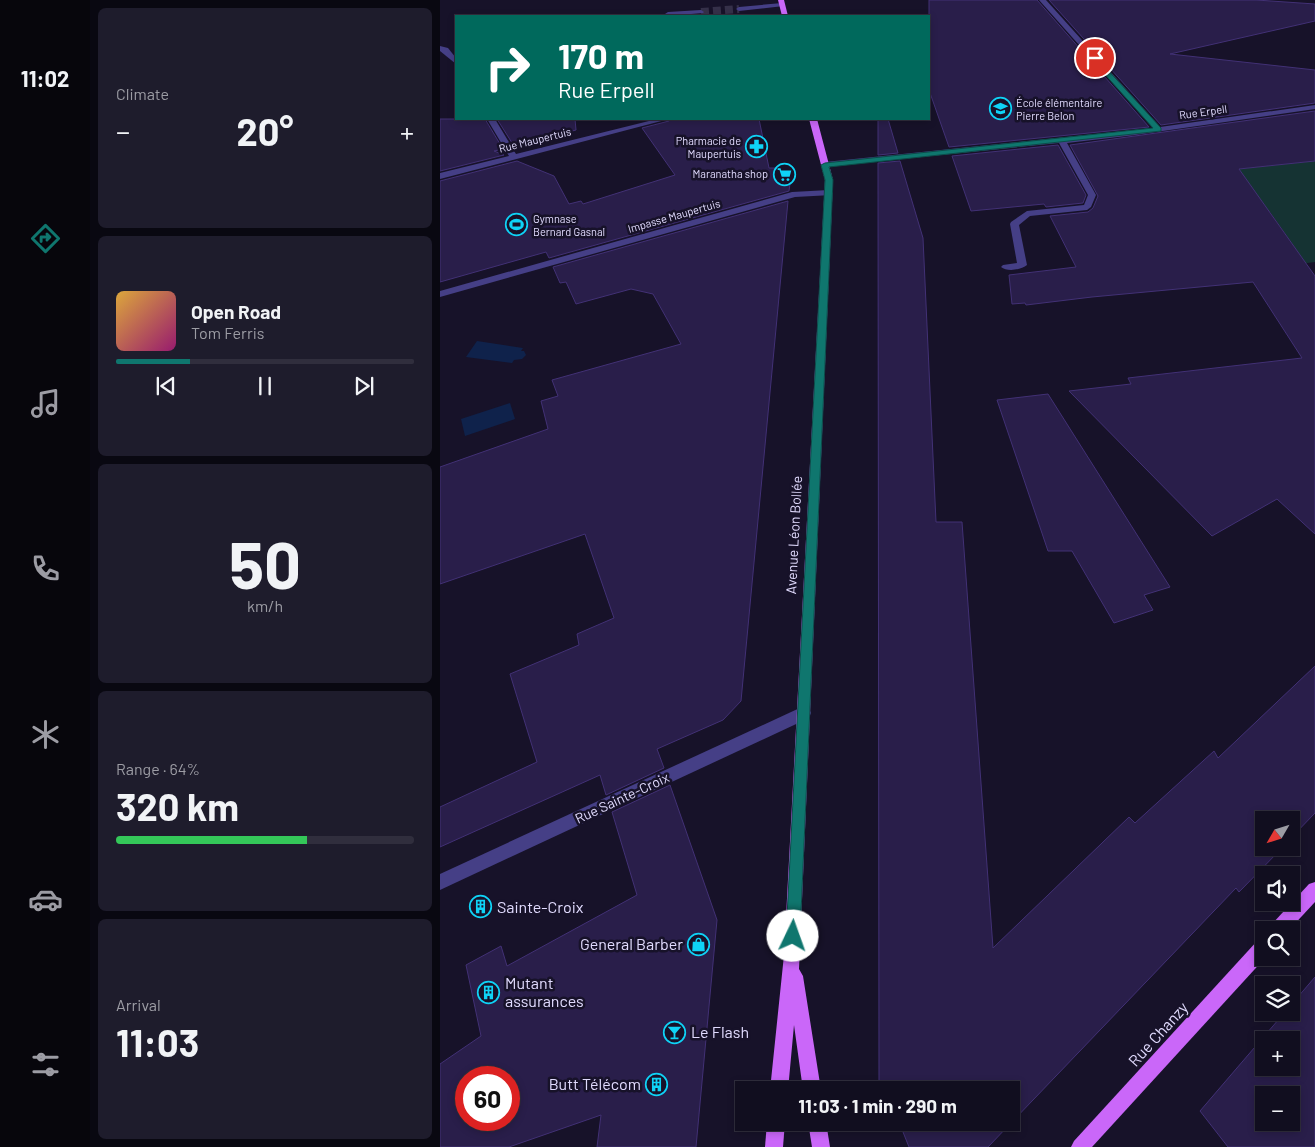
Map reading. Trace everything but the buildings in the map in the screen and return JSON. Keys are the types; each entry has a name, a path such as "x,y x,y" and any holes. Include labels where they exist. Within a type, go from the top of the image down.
{"main road":[{"path":"781,3 785,15"},
{"name":"Avenue Léon Bollée","path":"780,1081 792,955 829,193 829,180 813,120"},
{"path":"1286,921 1315,890"},
{"name":"Avenue Léon Bollée","path":"792,955 811,1081"},
{"name":"Rue Chanzy","path":"1080,1147 1255,956"},
{"path":"774,1147 775,1131"},
{"path":"818,1131 821,1147"}],"street":[{"path":"1042,0 1158,129"},
{"path":"739,9 781,3"},
{"path":"668,14 701,12"},
{"path":"440,48 445,50 455,61"},
{"name":"Rue Erpell","path":"825,165 1158,129 1315,107"},
{"path":"492,120 514,157"},
{"name":"Rue Maupertuis","path":"440,176 661,120"},
{"path":"1006,267 1022,265 1014,224 1027,214 1087,207 1090,201 1092,195 1061,140"},
{"name":"Impasse Maupertuis","path":"440,294 795,194 829,193"},
{"name":"Rue Sainte-Croix","path":"440,882 804,713"}],"green space":[{"path":"1315,161 1315,262 1300,264 1299,254 1270,212 1227,217 1238,169"}],"water":[{"path":"477,341 523,348 521,351 524,351 526,355 522,359 514,360 512,363 466,357"},
{"path":"510,403 515,419 465,436 461,419"}],"tunnel":[{"path":"701,12 739,9"}],"place":[{"name":"École élémentaire Pierre Belon","path":"1000,109"},
{"name":"Pharmacie de Maupertuis","path":"757,147"},
{"name":"Maranatha shop","path":"784,174"},
{"name":"Gymnase Bernard Gasnal","path":"517,225"},
{"name":"Sainte-Croix","path":"481,907"},
{"name":"General Barber","path":"699,944"},
{"name":"Mutant assurances","path":"489,992"},
{"name":"Le Flash","path":"675,1032"},
{"name":"Butt Télécom","path":"657,1084"}],"route":[{"path":"793,936 829,180 825,165 1135,133 1158,129 1095,58"}]}
